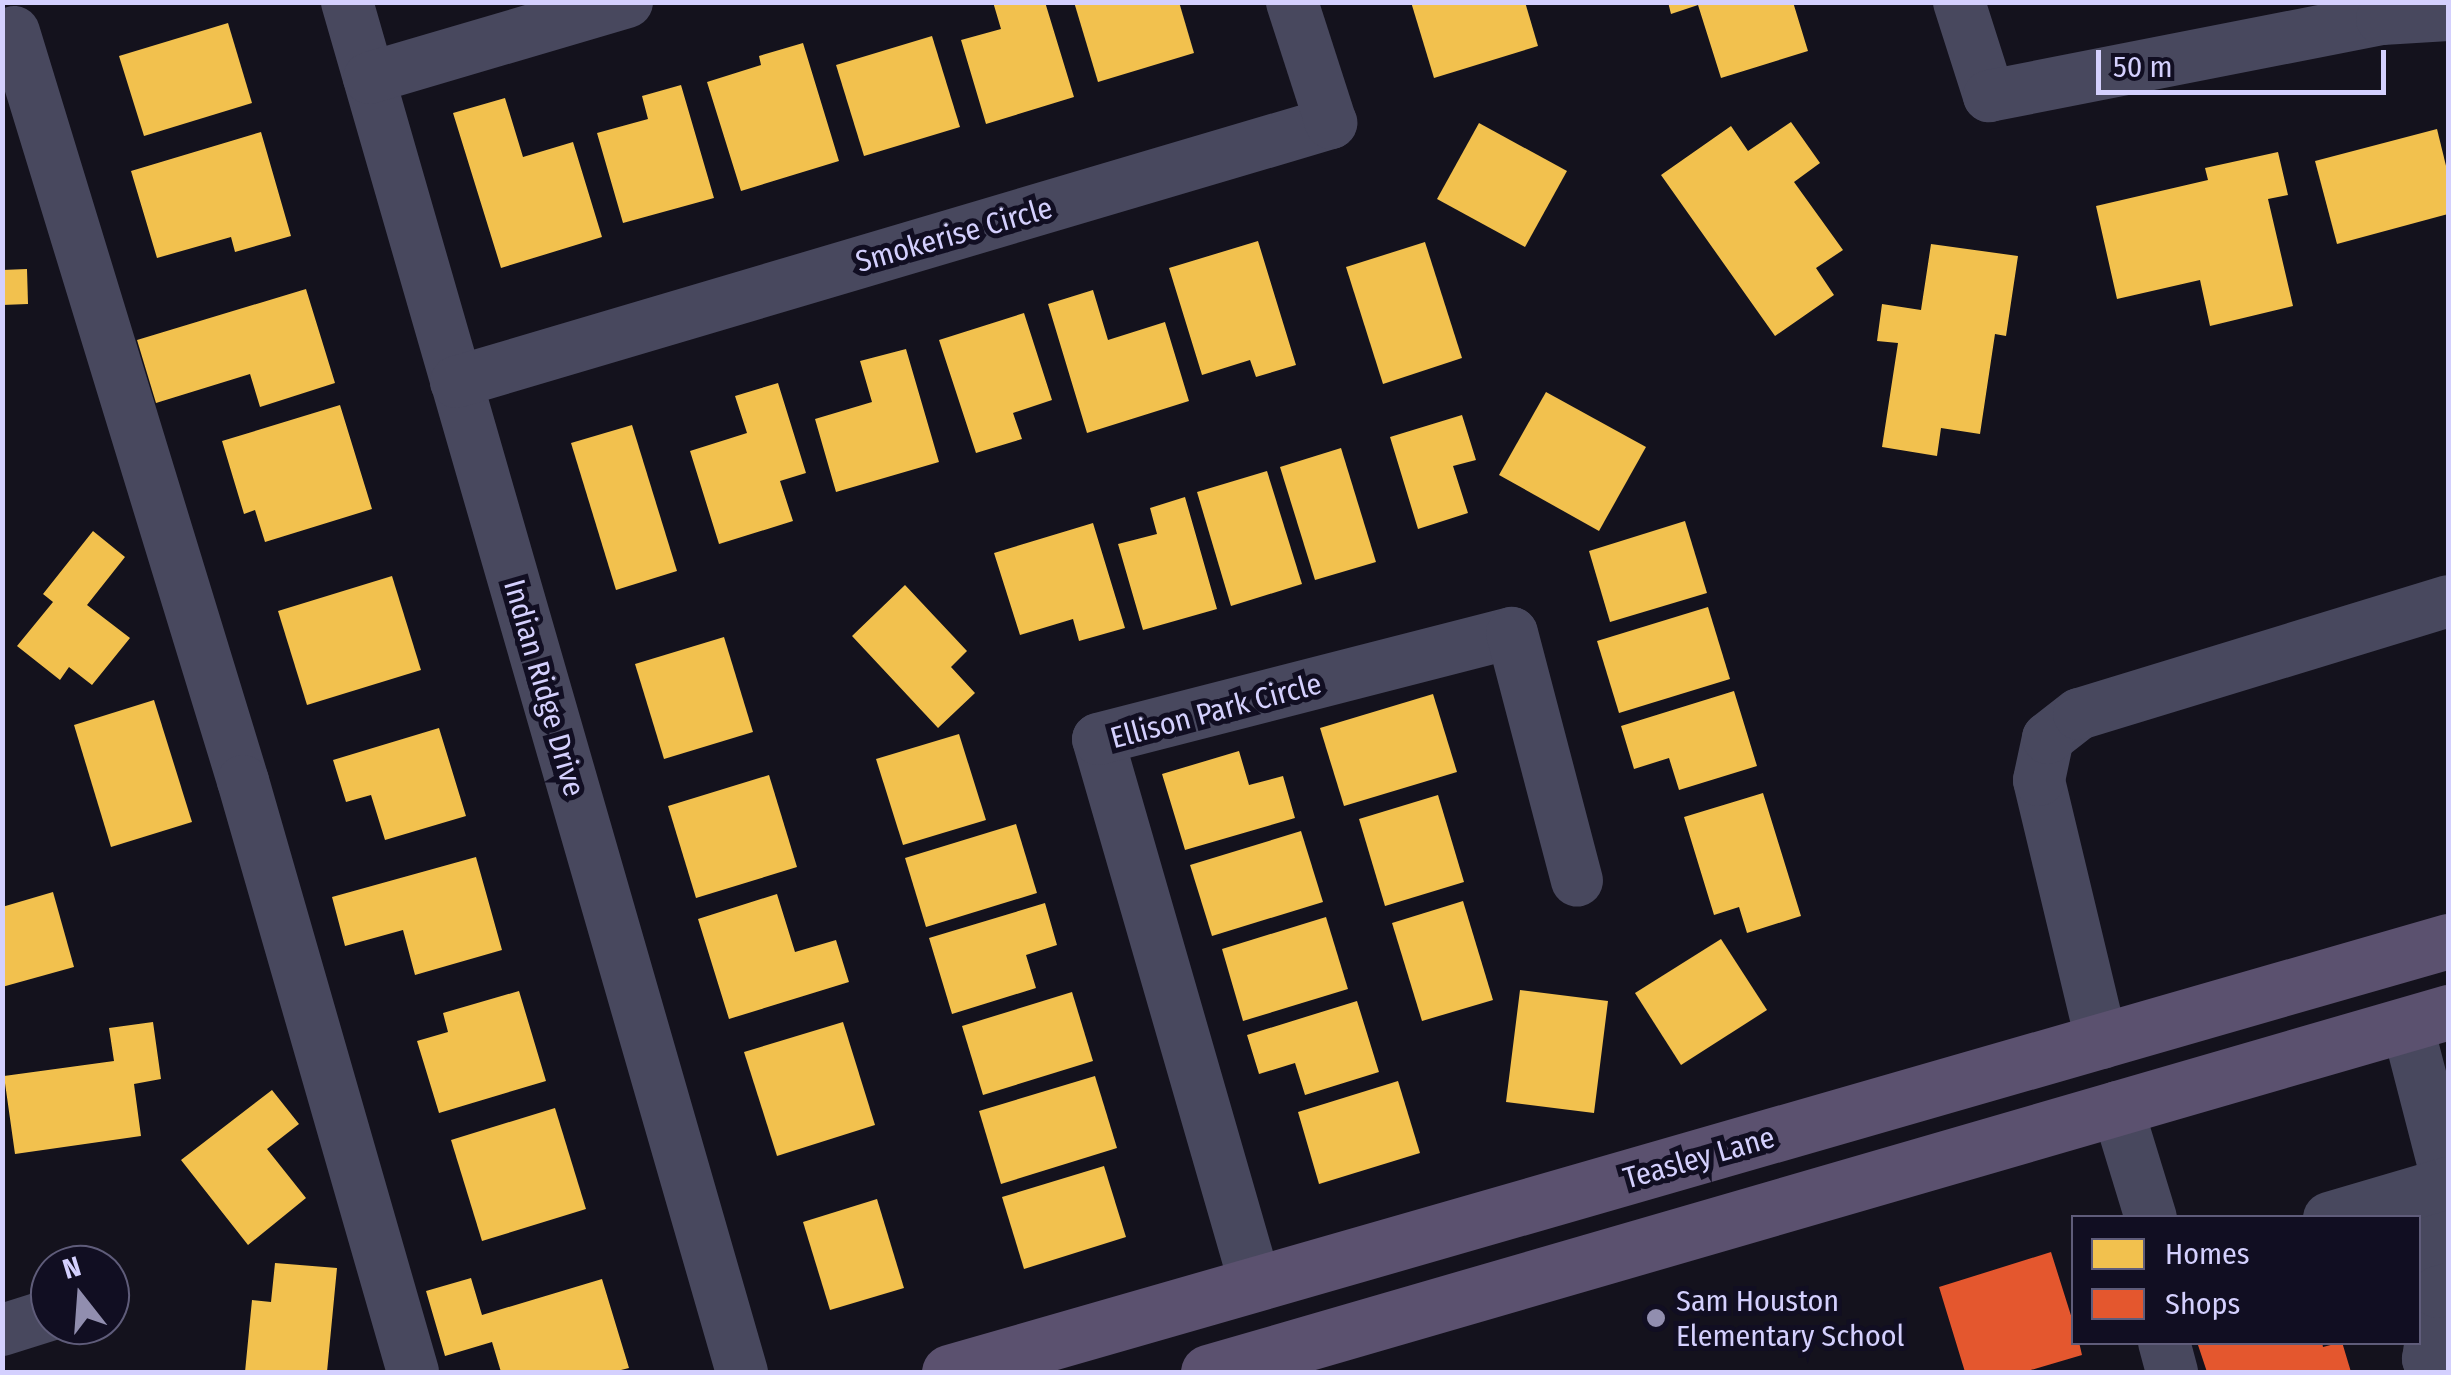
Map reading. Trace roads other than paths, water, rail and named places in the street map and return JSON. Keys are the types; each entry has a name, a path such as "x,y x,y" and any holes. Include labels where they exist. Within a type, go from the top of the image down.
{"main road":[{"name":"Teasley Lane","path":"949,1372 2448,941"},
{"path":"1208,1372 2428,1018"},
{"path":"2102,1043 2117,1107"},
{"path":"1603,1186 1662,1240"}],"street":[{"name":"Indian Ridge Drive","path":"348,2 742,1372"},
{"path":"369,78 628,2"},
{"name":"Smokerise Circle","path":"456,382 1331,123 1292,2"},
{"path":"1959,2 1989,96 2382,19 2448,15"},
{"path":"14,32 243,781 413,1372"},
{"path":"2102,1043 2039,780 2048,738 2079,714 2448,601"},
{"name":"Ellison Park Circle","path":"1255,1283 1098,739 1512,633 1577,882"},
{"path":"2428,1018 2430,1099 2448,1183 2443,1290 2428,1358 2432,1372"},
{"path":"2117,1107 2150,1215"},
{"path":"2339,1215 2448,1183"},
{"path":"2,1330 30,1321"},
{"path":"2165,1345 2172,1372"}],"place":[{"name":"Sam Houston Elementary School","path":"1656,1318"}]}
